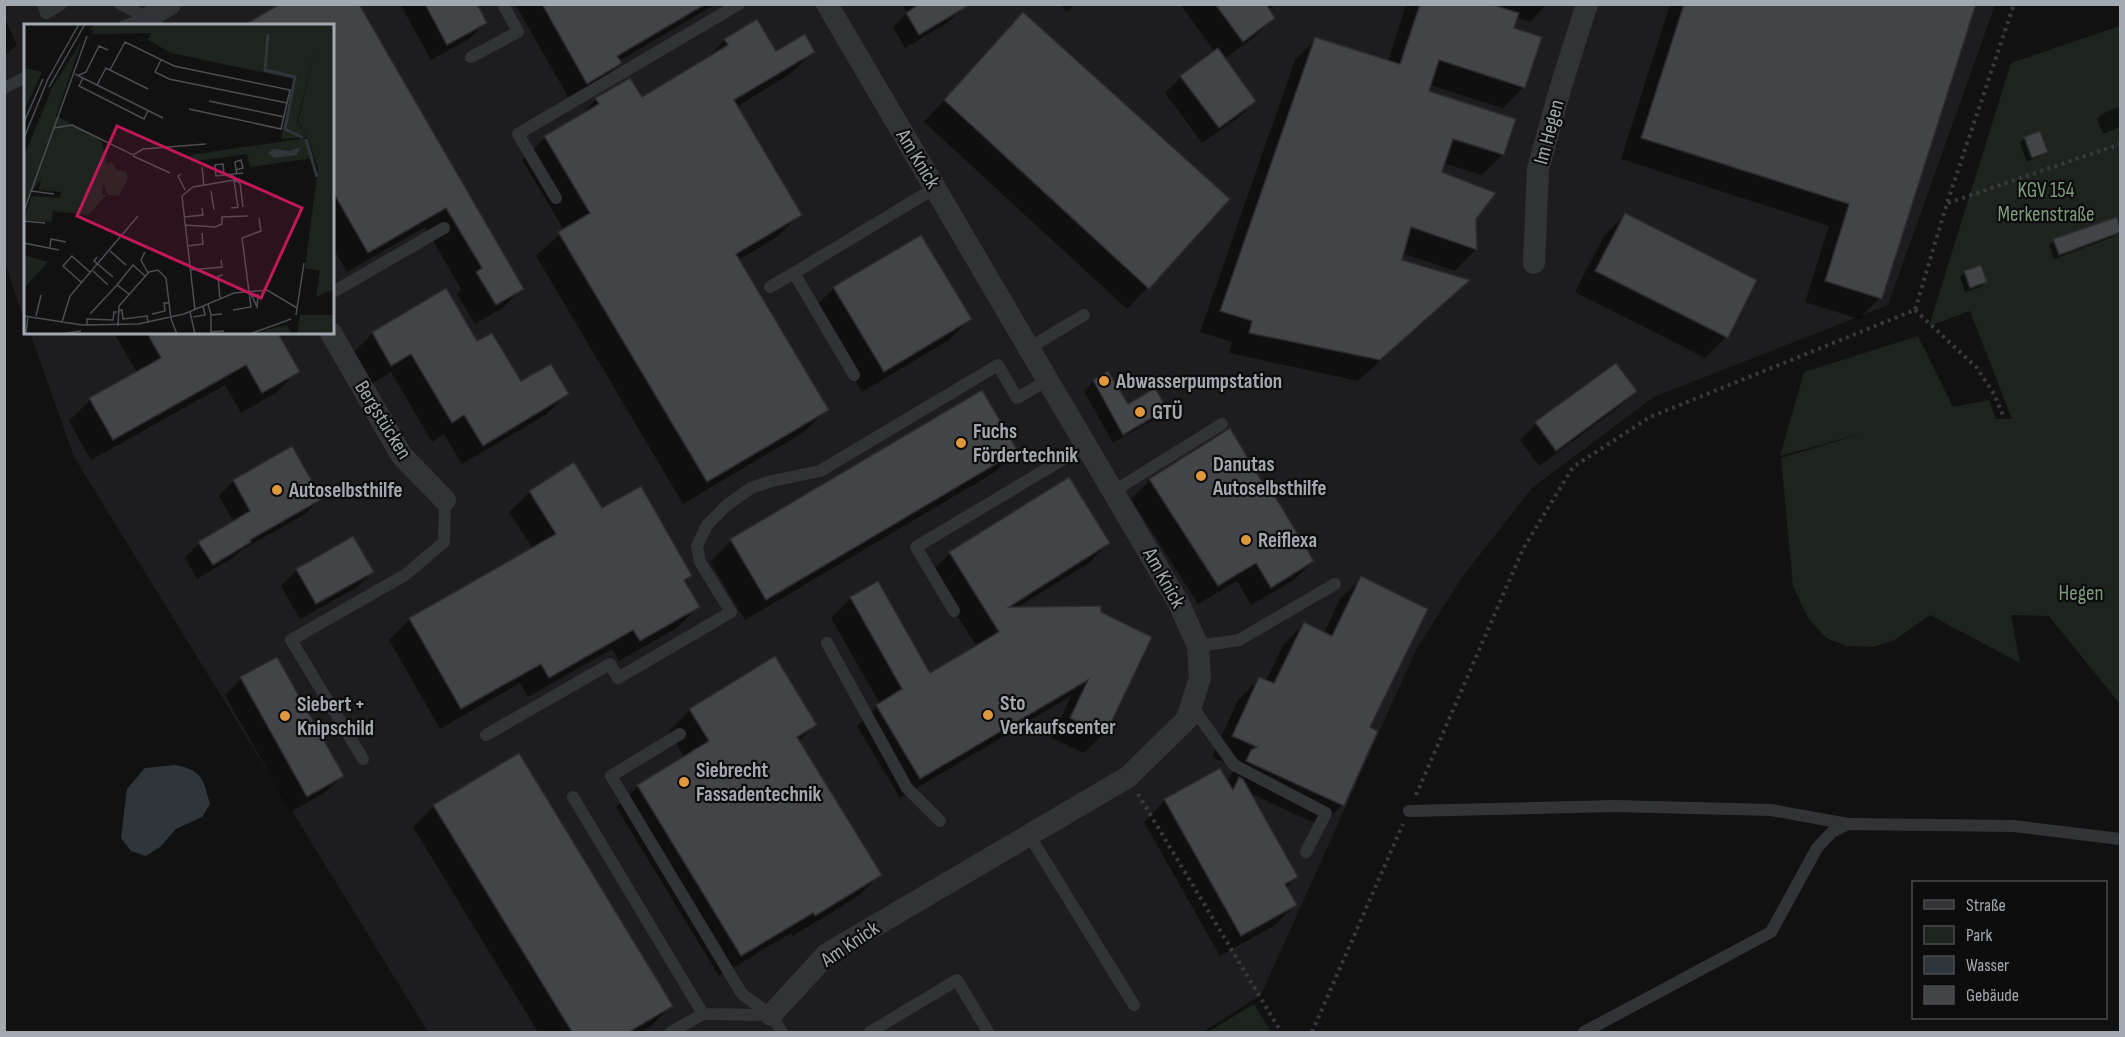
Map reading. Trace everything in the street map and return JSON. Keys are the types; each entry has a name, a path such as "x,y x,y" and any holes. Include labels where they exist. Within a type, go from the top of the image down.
{"street":[{"path":"147,16 170,4"},
{"name":"Am Knick","path":"777,1024 827,954 1128,777 1187,719 1200,678 1198,646 1179,604 827,4"},
{"name":"Im Hegen","path":"1534,263 1538,170 1587,4"},
{"name":"Bergstücken","path":"332,334 402,456 445,500"}],"lane":[{"path":"43,4 46,13 61,4"},
{"path":"120,4 147,16"},
{"path":"471,57 518,32 503,4"},
{"path":"556,198 518,134 739,4"},
{"path":"129,24 147,16"},
{"path":"4,88 24,78"},
{"path":"771,287 935,188"},
{"path":"334,291 444,228"},
{"path":"794,273 854,375"},
{"path":"1029,348 1084,315"},
{"path":"486,735 610,664 618,678 731,612 700,562 697,546 707,525 727,505 751,488 820,471 998,365 1017,398 1048,380"},
{"path":"1114,491 1222,424"},
{"path":"954,611 916,547 1087,446"},
{"path":"363,759 291,640 405,575 444,542 445,500"},
{"path":"1198,646 1239,640 1335,584"},
{"path":"827,643 907,788 940,821"},
{"path":"1191,705 1234,765 1326,813 1306,852"},
{"path":"680,734 611,776 742,994 777,1024"},
{"path":"573,797 703,1014"},
{"path":"1409,811 1615,806 1747,809 1771,810 1848,824 2014,826 2121,839"},
{"path":"1584,1032 1771,932 1817,848 1832,832 1848,824"},
{"path":"1029,835 1134,1005"},
{"path":"870,1032 890,1027 957,980 988,1032"},
{"path":"671,1032 703,1014 777,1024"}],"path":[{"path":"1915,310 1947,203 2014,4"},
{"path":"1947,203 2121,144"},
{"path":"1915,310 1977,368 1994,394 2003,415"},
{"path":"1312,1032 1523,549 1573,467 1650,417 1915,310"},
{"path":"1128,777 1281,1032"}],"shaded area":[{"path":"5,5 1995,5 1888,305 1654,397 1532,488 1463,576 1417,648 1261,995 1203,1032 428,1032 74,457 30,334 334,334 334,24 24,24 24,319 5,263"}],"green space":[{"path":"2120,26 2120,704 2049,616 2011,615 2020,663 1930,615 1895,640 1873,647 1847,646 1826,638 1808,618 1793,586 1781,458 1864,433 1780,456 1804,372 1918,336 1953,407 1989,400 1996,419 2012,419 1970,311 1929,326 2011,63"},
{"path":"1254,1004 1271,1032 1208,1032"}],"water":[{"path":"176,765 192,770 201,777 210,804 202,817 176,829 160,847 146,856 131,851 121,838 127,789 145,768"}],"building":[{"path":"280,4 359,4 524,289 496,305 476,272 482,268 446,208 368,253 334,194 334,24 246,24"},
{"path":"425,4 477,4 487,23 447,45"},
{"path":"542,4 706,4 617,56 622,63 587,84"},
{"path":"919,4 971,4 919,35 906,13"},
{"path":"1215,4 1266,4 1275,18 1243,42"},
{"path":"1420,4 1491,4 1519,13 1514,28 1542,37 1525,88 1439,60 1429,91 1516,119 1504,155 1453,139 1442,172 1496,193 1476,219 1477,250 1411,227 1402,260 1470,280 1380,360 1249,333 1252,321 1220,311 1315,37 1400,64"},
{"path":"1684,4 1976,4 1882,299 1825,281 1849,204 1641,138"},
{"path":"1023,12 1230,199 1149,289 944,100"},
{"path":"757,19 776,51 805,34 815,52 734,100 802,215 736,254 829,410 707,482 558,232 590,213 544,136 599,104 595,98 630,78 642,97 728,45 724,39"},
{"path":"1218,48 1256,101 1219,128 1180,76"},
{"path":"2040,131 2048,152 2032,158 2024,137"},
{"path":"1625,213 1757,280 1728,338 1595,271"},
{"path":"2117,217 2121,232 2059,255 2053,239"},
{"path":"921,235 972,319 884,372 833,287"},
{"path":"1981,265 1987,282 1970,288 1964,271"},
{"path":"446,288 477,341 492,333 521,381 551,364 569,394 483,446 464,415 452,423 411,354 391,366 372,332"},
{"path":"148,334 279,334 300,372 262,393 246,365 113,440 89,398 161,358"},
{"path":"1616,363 1637,391 1556,451 1535,422"},
{"path":"1108,371 1128,404 1155,388 1167,409 1123,435 1093,380"},
{"path":"982,390 1018,451 766,600 730,539"},
{"path":"1230,428 1267,490 1270,488 1314,561 1271,588 1256,563 1218,586 1149,479"},
{"path":"292,446 322,499 250,540 251,542 213,565 198,542 250,511 233,480"},
{"path":"574,462 602,508 641,486 692,576 684,580 700,607 640,641 633,630 549,678 541,664 461,709 409,618 556,534 529,491"},
{"path":"1069,477 1110,543 1009,607 1101,606 1101,612 1152,637 1105,735 1070,718 1088,680 920,779 876,705 902,689 850,597 878,581 930,673 999,632 949,552"},
{"path":"353,536 374,572 316,604 296,569"},
{"path":"1361,576 1428,609 1370,727 1378,731 1344,806 1246,761 1251,750 1257,747 1232,736 1259,677 1274,683 1304,622 1332,636"},
{"path":"775,656 817,725 797,737 882,875 815,916 813,913 741,956 637,785 709,741 689,709"},
{"path":"277,657 344,776 307,797 240,677"},
{"path":"519,753 673,1006 629,1032 572,1032 433,805"},
{"path":"1220,768 1233,790 1239,777 1243,779 1298,877 1285,884 1297,905 1241,936 1164,799"}],"place":[{"name":"Abwasserpumpstation","path":"1104,381"},
{"name":"GTÜ","path":"1140,412"},
{"name":"Fuchs Fördertechnik","path":"961,443"},
{"name":"Danutas Autoselbsthilfe","path":"1201,476"},
{"name":"Autoselbsthilfe","path":"277,490"},
{"name":"Reiflexa","path":"1246,540"},
{"name":"Sto Verkaufscenter","path":"988,715"},
{"name":"Siebert + Knipschild","path":"285,716"},
{"name":"Siebrecht Fassadentechnik","path":"684,782"}],"park label":[{"name":"KGV 154 Merkenstraße","path":"2046,202"},
{"name":"Hegen","path":"2081,593"}]}
